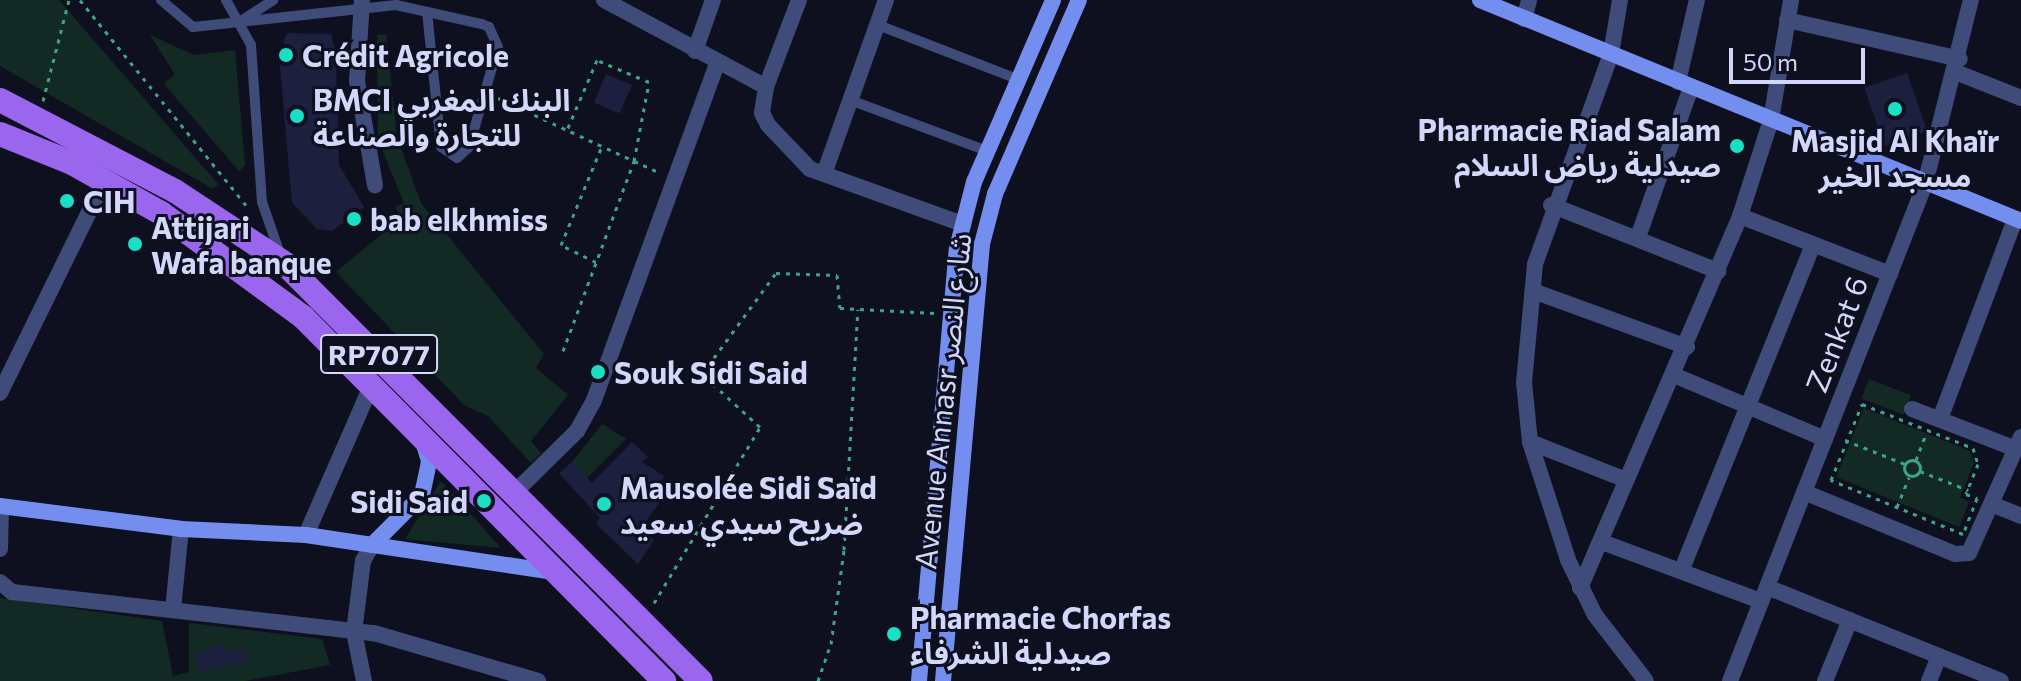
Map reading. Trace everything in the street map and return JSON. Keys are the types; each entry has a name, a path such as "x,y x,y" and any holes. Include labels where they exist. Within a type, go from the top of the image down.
{"main road":[{"name":"Avenue Annasr شارع النصر","path":"919,681 951,314 963,224 987,151 1053,0"},
{"name":"Avenue Annasr شارع النصر","path":"943,681 982,244 995,194 1079,0"},
{"path":"1480,0 2018,220"},
{"name":"RP7077","path":"4,100 175,191 284,263 701,681"},
{"name":"RP7077","path":"0,134 105,180 242,268 371,386 664,681"},
{"path":"372,545 422,495 429,461 422,438"},
{"path":"1,506 181,529 306,535 555,572"}],"street":[{"path":"604,0 633,7 695,51 766,87"},
{"path":"695,51 713,0"},
{"path":"799,0 766,87 762,113 768,125 801,162 824,174 963,224"},
{"path":"824,174 886,0"},
{"path":"1524,19 1529,0"},
{"path":"1620,0 1611,54 1551,205 1533,291 1524,382 1530,442 1580,588 1646,681"},
{"path":"1638,237 1684,84 1697,0"},
{"path":"1580,588 1626,480 1676,376 1740,216 1771,120 1791,0"},
{"name":"Zenkat 6","path":"1730,681 1925,184 1959,66 1971,0"},
{"path":"362,4 357,81 375,185"},
{"path":"1787,20 1959,66 2021,98"},
{"path":"514,493 577,431 594,400 717,63"},
{"path":"0,393 105,180"},
{"path":"1551,205 1718,271"},
{"path":"1740,216 1890,274"},
{"path":"1933,422 2018,220"},
{"path":"1682,569 1743,406 1813,245"},
{"path":"1533,291 1687,347"},
{"path":"1676,376 1743,406 1826,436"},
{"path":"306,535 371,386"},
{"path":"1804,492 1955,554 1975,548 2019,443 1933,422 1912,409"},
{"path":"1530,442 1626,480"},
{"path":"1994,505 2021,516"},
{"path":"0,549 1,506"},
{"path":"173,610 181,529"},
{"path":"1602,542 1850,620 2001,681"},
{"path":"364,681 354,632 363,561 372,545"},
{"path":"0,582 12,592 354,632 538,681"},
{"path":"1825,681 1850,620"},
{"path":"1929,681 1939,656"}],"lane":[{"path":"161,0 193,27 362,4 427,12 494,32 498,47 467,151 449,157 441,147 427,12"},
{"path":"226,0 242,20 268,231 284,263"},
{"path":"242,20 273,0"},
{"path":"878,25 1017,79"},
{"path":"850,100 987,151"}],"path":[{"path":"43,103 69,0"},
{"path":"80,0 268,231"},
{"path":"563,351 634,161 649,82 597,60 567,130"},
{"path":"485,92 676,181"},
{"path":"596,262 561,245 602,146"},
{"path":"638,620 668,589 760,427 702,374 776,273 837,275 840,308 951,314"},
{"path":"818,681 831,644 844,550 858,309"},
{"path":"1909,476 1920,471 1968,490 1977,498 1963,534 1831,480 1862,404 1933,422 1973,448 1978,464 1968,490"},
{"path":"1920,471 1916,460 1933,422"},
{"path":"1826,436 1905,464 1916,460"},
{"path":"1897,507 1909,476 1905,464"}],"green space":[{"path":"0,0 59,0 218,184 213,189 0,66"},
{"path":"386,34 397,137 421,203 544,354 536,368 568,395 531,441 541,453 531,463 488,416 464,405 336,272 401,218 395,207 404,203 378,140 377,35"},
{"path":"150,35 194,55 235,50 245,165 239,171 164,84 175,74"},
{"path":"1869,379 1911,395 1903,415 1861,399"},
{"path":"1864,408 1970,451 1974,463 1960,497 1969,502 1959,527 1836,477"},
{"path":"602,424 626,439 575,490 568,483 580,471 572,462"},
{"path":"441,481 501,548 405,539"},
{"path":"0,598 162,621 173,676 189,672 189,623 322,639 330,665 245,681 0,681"}],"building":[{"path":"287,33 331,34 336,52 339,165 364,207 332,231 317,229 292,203 279,55"},
{"name":"Masjid Al Khaïr مسجد الخير","path":"1907,73 1927,132 1885,146 1864,88"},
{"path":"606,74 632,85 620,113 594,103"},
{"name":"Mausolée Sidi Saïd ضريح سيدي سعيد","path":"632,442 648,457 642,462 664,476 655,493 663,498 640,529 654,540 638,564 596,524 600,518 559,473 572,462 592,483"},
{"path":"224,643 226,652 244,648 248,661 200,672 195,653"}],"place":[{"name":"Crédit Agricole","path":"286,55"},
{"name":"Masjid Al Khaïr مسجد الخير","path":"1895,109"},
{"name":"BMCI البنك المغربي للتجارة والصناعة","path":"297,116"},
{"name":"Pharmacie Riad Salam صيدلية رياض السلام","path":"1737,146"},
{"name":"CIH","path":"67,201"},
{"name":"bab elkhmiss","path":"354,219"},
{"name":"Attijari Wafa banque","path":"135,244"},
{"name":"Souk Sidi Said","path":"598,372"},
{"name":"Sidi Said","path":"484,501"},
{"name":"Mausolée Sidi Saïd ضريح سيدي سعيد","path":"604,504"},
{"name":"Pharmacie Chorfas صيدلية الشرفاء","path":"894,634"}]}
